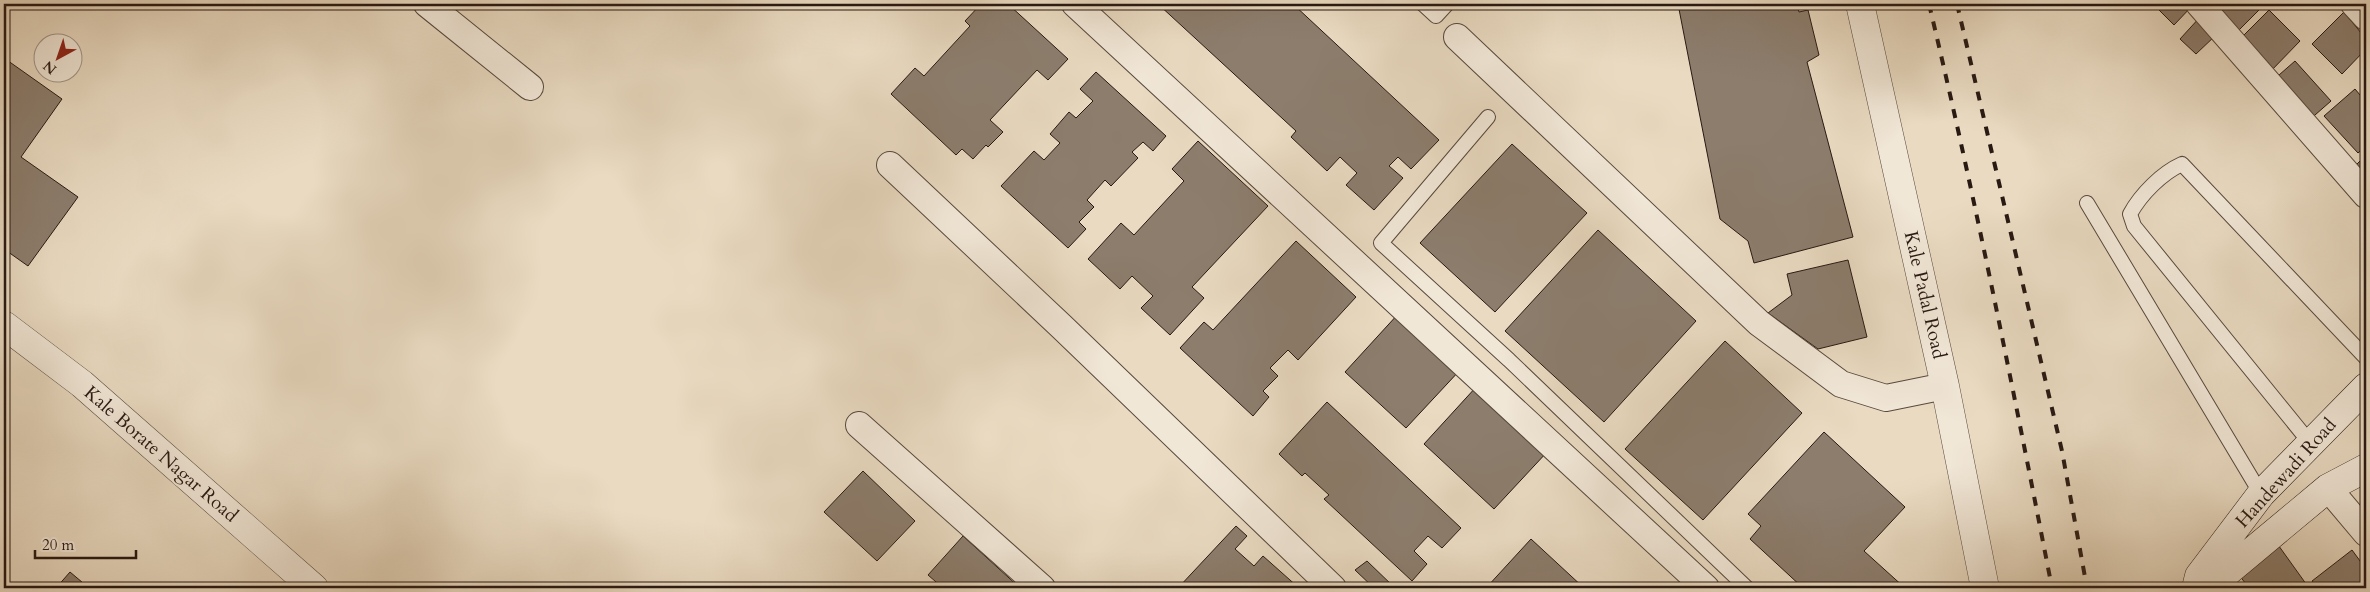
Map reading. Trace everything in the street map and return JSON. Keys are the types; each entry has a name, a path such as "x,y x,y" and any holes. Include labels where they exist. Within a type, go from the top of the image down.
{"street":[{"path":"427,4 530,87"},
{"path":"1075,4 1706,588"},
{"name":"Kale Padal Road","path":"1860,4 1945,386 1985,588"},
{"path":"2199,4 2366,195"},
{"path":"2354,4 2366,17"},
{"path":"1457,36 1759,323 1841,384 1886,398 1945,386"},
{"path":"890,165 1062,327 1332,588"},
{"name":"Kale Borate Nagar Road","path":"4,325 82,384 314,588"},
{"name":"Handewadi Road","path":"2196,588 2199,576 2261,494 2366,387"},
{"path":"859,425 1042,588"},
{"path":"2208,588 2328,488 2366,468"},
{"path":"2328,488 2366,533"}],"lane":[{"path":"1423,4 1436,16 1447,4"},
{"path":"1488,117 1381,243 1509,360 1746,588"},
{"path":"2311,444 2134,226 2130,214 2138,200 2173,168 2182,164 2366,358"},
{"path":"2087,203 2261,494"}],"building":[{"path":"981,4 1008,4 1068,59 1048,80 1037,70 990,120 1003,132 988,147 986,145 973,159 962,149 956,155 891,94 915,68 924,76 970,26 965,21"},
{"path":"1158,4 1293,4 1439,140 1411,169 1398,157 1389,166 1403,178 1374,210 1346,185 1357,173 1340,157 1327,171 1291,137 1296,131"},
{"path":"1678,4 1797,4 1799,12 1808,10 1819,55 1807,62 1853,237 1754,263 1748,241 1720,219"},
{"path":"2162,4 2193,5 2174,25 2158,9"},
{"path":"2209,4 2265,4 2237,32"},
{"path":"2269,10 2300,41 2268,74 2236,43"},
{"path":"2344,12 2366,39 2366,49 2342,74 2312,44"},
{"path":"2201,16 2216,35 2196,54 2180,39"},
{"path":"4,58 32,78 32,82 38,82 62,99 21,157 78,197 28,266 4,249"},
{"path":"2295,61 2331,101 2307,122 2271,82"},
{"path":"1096,72 1166,136 1153,151 1143,142 1132,152 1138,158 1111,186 1105,180 1087,200 1094,207 1079,222 1086,229 1068,248 1001,186 1034,151 1044,160 1060,143 1050,134 1069,112 1076,118 1093,101 1080,89"},
{"path":"2355,89 2366,102 2366,146 2358,153 2324,116"},
{"path":"1198,141 1268,206 1192,287 1204,298 1170,335 1141,308 1153,296 1132,276 1120,289 1088,259 1121,223 1134,235 1184,181 1172,169"},
{"path":"1512,144 1587,213 1495,312 1420,243"},
{"path":"2366,155 2366,187 2350,171"},
{"path":"1598,230 1696,321 1604,422 1505,331"},
{"path":"1296,241 1356,297 1298,360 1288,350 1270,368 1278,376 1263,391 1269,397 1253,416 1180,348 1204,322 1213,330"},
{"path":"1848,260 1867,337 1818,349 1768,313 1792,295 1787,274"},
{"path":"1399,313 1461,369 1406,428 1345,372"},
{"path":"1725,341 1802,413 1703,520 1625,449"},
{"path":"1477,386 1548,451 1494,509 1424,444"},
{"path":"1327,402 1461,528 1442,548 1428,536 1414,551 1427,564 1412,581 1324,499 1329,495 1305,473 1302,476 1279,454"},
{"path":"1824,432 1905,507 1864,551 1905,588 1803,588 1750,539 1761,526 1748,514"},
{"path":"863,471 915,521 877,561 824,512"},
{"path":"1236,526 1247,536 1235,549 1254,566 1263,556 1299,588 1178,588"},
{"path":"963,536 1020,588 943,588 928,575"},
{"path":"1531,539 1584,588 1486,588"},
{"path":"2276,542 2309,588 2249,588 2236,571"},
{"path":"2352,550 2366,569 2366,588 2317,588 2312,581"},
{"path":"1367,561 1395,588 1374,588 1355,570"},
{"path":"70,572 89,588 56,588"}],"railway":[{"path":"1929,4 2009,368 2052,588"},
{"path":"1957,4 2062,451 2087,588"}]}
